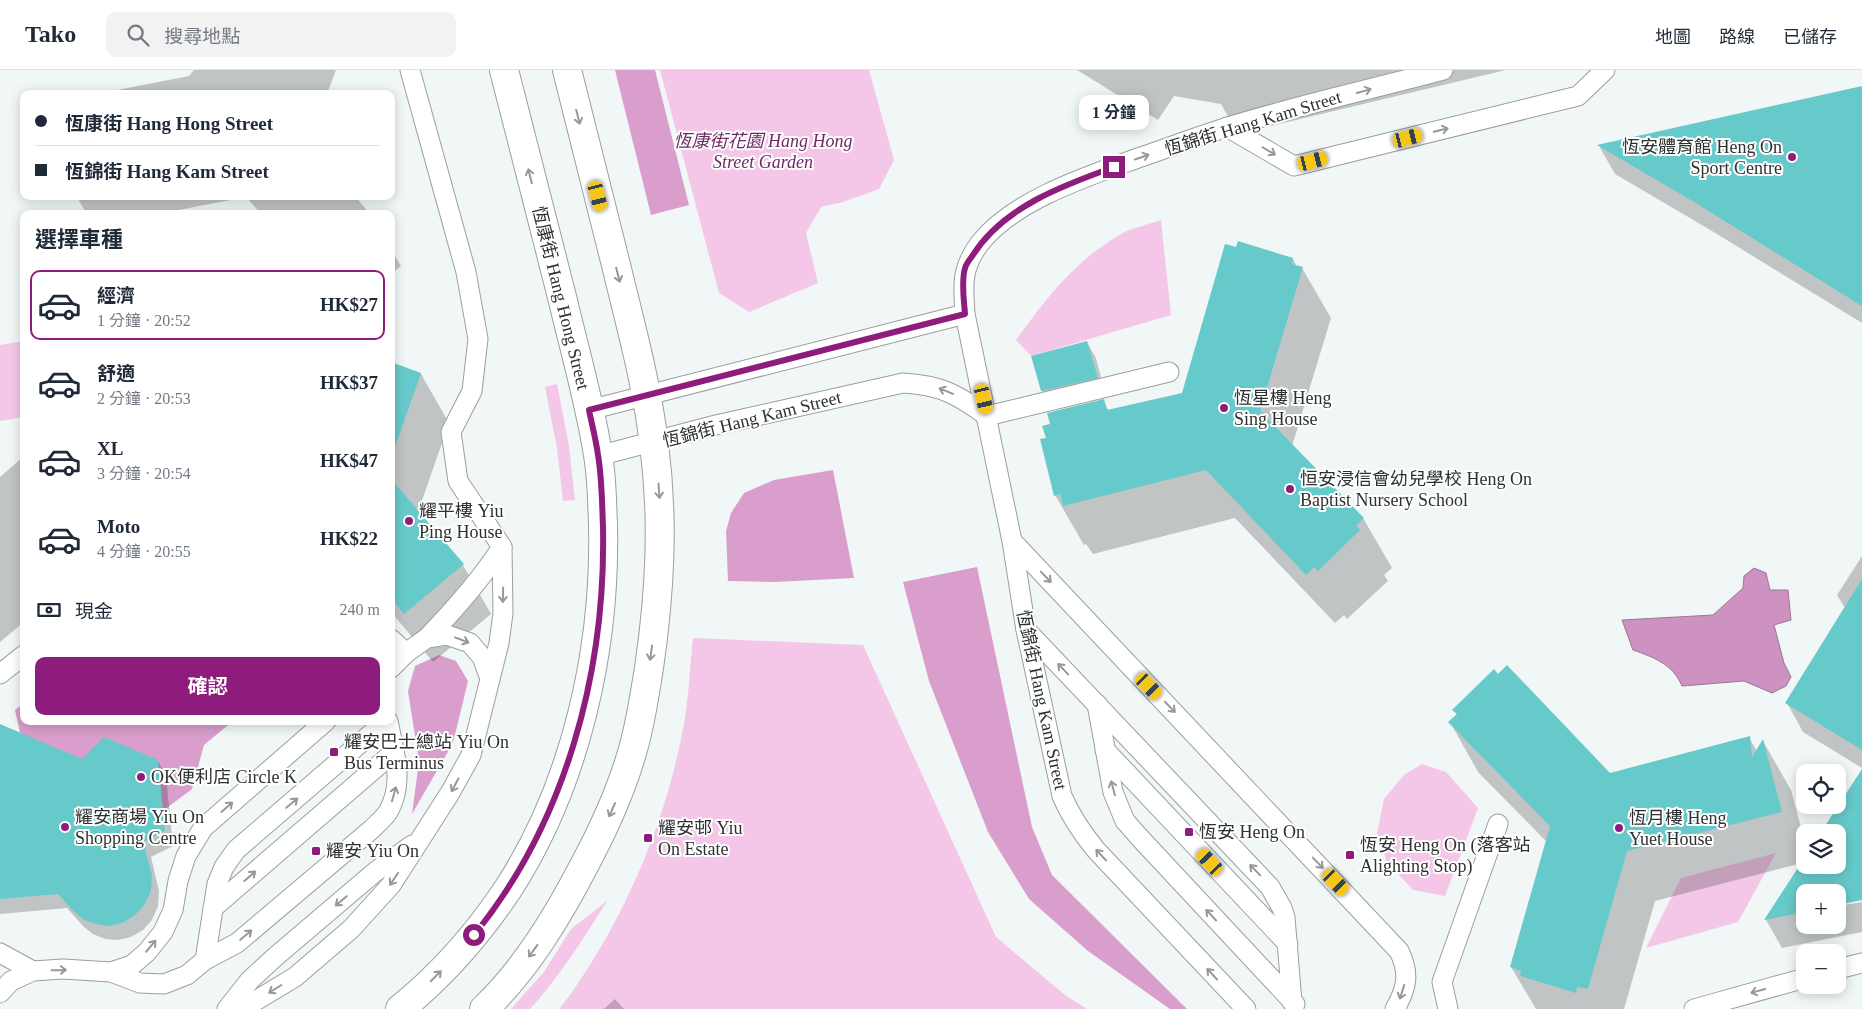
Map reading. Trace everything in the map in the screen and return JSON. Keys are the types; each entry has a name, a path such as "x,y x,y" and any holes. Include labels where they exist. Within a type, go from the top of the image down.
{"street":[{"name":"恆康街 Hang Hong Street","path":"400,1009 456,956 508,888 550,809 567,763 584,702 600,624 604,564 598,456 589,410 504,70"},
{"path":"484,1009 518,971 565,903 604,828 618,796 632,755 644,703 659,569 661,530 654,442 646,395 631,320 566,70"}],"lane":[{"path":"242,1009 295,976 351,929 391,885 450,794 471,755 499,643 503,613 502,547 458,481 451,432 472,391 478,338 466,272 410,70"},
{"name":"恆錦街 Hang Kam Street","path":"1246,1009 1096,850 1070,814 1057,779 1026,630 1012,542 965,314 965,267 980,242 1006,219 1040,197 1096,174 1227,127 1443,70"},
{"path":"1227,127 1294,166 1578,96 1605,70"},
{"path":"589,410 965,314"},
{"path":"987,416 1169,372"},
{"name":"恆錦街 Hang Kam Street","path":"598,456 716,425 903,383 923,384 945,389 969,402 987,416"},
{"path":"1012,542 1394,944 1405,964 1406,979 1402,996 1395,1009"},
{"path":"395,664 426,638 467,596 486,572 502,547"},
{"path":"1026,630 1270,887 1282,908 1296,1005"},
{"path":"426,638 447,635 470,643 482,657 490,679"},
{"path":"395,643 406,653"},
{"path":"0,674 20,657"},
{"path":"1097,704 1113,792 1126,820 1140,838 1296,1005"},
{"path":"112,972 132,965 147,952 163,932 173,910 178,881 186,856 203,828 321,725"},
{"path":"205,960 217,884 224,867 236,850 382,725"},
{"path":"0,993 12,981 33,970 62,969 112,972 140,984 164,984 187,975 205,960 237,943 372,829 387,813 396,792 398,773 388,725"},
{"path":"1105,750 1288,944"},
{"path":"213,908 394,752"},
{"path":"1448,1009 1442,982 1498,824"},
{"path":"227,1009 250,980 275,957 375,872 421,838"},
{"path":"0,953 33,970"},
{"path":"1846,967 1862,963"},
{"path":"1694,1009 1796,981"}],"green space":[{"name":"恆康街花園 Hang Hong Street Garden","path":"660,70 869,70 894,160 879,189 843,202 821,207 806,233 818,283 749,312 719,293"},
{"path":"1161,220 1171,315 1031,356 1016,340 1040,308 1077,266 1125,232"},
{"path":"20,342 20,418 0,421 0,345"},
{"path":"557,384 569,446 575,500 563,501 557,448 545,387"},
{"path":"693,638 863,645 996,937 1065,995 1087,1009 559,1009 579,982 607,936 623,907 650,846 679,751 685,718"},
{"path":"1422,764 1446,772 1478,808 1445,896 1413,890 1387,862 1377,833 1384,799 1404,775"},
{"path":"1776,853 1738,922 1646,948 1681,878"},
{"path":"607,901 561,970 530,1009 511,1009 544,972 571,929"}],"shaded area":[{"path":"615,70 655,70 689,205 651,215"},
{"path":"833,470 854,578 775,582 728,581 726,531 731,513 744,493 774,480"},
{"path":"977,567 1032,827 1052,875 1187,1009 1170,1009 1088,951 1029,899 988,832 929,681 903,582"},
{"path":"1754,568 1766,573 1770,590 1788,590 1791,620 1774,625 1784,663 1791,677 1786,686 1772,693 1744,681 1682,686 1673,672 1662,662 1633,650 1622,620 1713,615 1743,588 1744,576"},
{"path":"439,655 456,661 468,681 453,743 412,814 419,761 408,691 415,666"},
{"path":"20,706 20,725 228,725 204,745 192,789 160,813 26,761 15,710"}],"building":[{"name":"恆安體育館 Heng On Sport Centre","path":"1862,86 1862,306 1694,202 1597,145"},
{"name":"恆星樓 Heng Sing House","path":"1238,241 1293,258 1292,264 1303,267 1260,411 1364,518 1356,526 1360,530 1318,571 1314,567 1306,575 1206,470 1063,506 1060,494 1054,496 1040,439 1046,438 1042,426 1050,424 1047,413 1104,399 1107,410 1182,393 1225,244 1236,247"},
{"path":"1087,341 1098,378 1041,391 1031,356"},
{"name":"耀平樓 Yiu Ping House","path":"395,363 421,373 395,447"},
{"name":"耀平樓 Yiu Ping House","path":"395,484 464,564 404,614 395,603"},
{"path":"1862,579 1862,750 1785,703"},
{"name":"恆月樓 Heng Yuet House","path":"1507,665 1610,773 1750,736 1752,757 1763,739 1782,812 1627,851 1588,989 1577,987 1576,993 1520,976 1521,971 1510,967 1550,826 1448,722 1457,714 1452,710 1494,669 1498,674"},
{"name":"耀安商場 Yiu On Shopping Centre","path":"0,724 82,759 104,737 158,760 165,831 143,842 152,875 151,891 144,905 135,915 122,923 109,926 84,920 58,894 0,899"},
{"path":"1862,769 1862,900 1846,903 1846,884 1796,884 1796,914 1764,920 1796,871 1796,874 1846,874 1846,824 1826,824 1833,814 1846,814 1846,794"}],"place":[{"name":"恆安體育館 Heng On Sport Centre","path":"1792,157"},
{"name":"恆星樓 Heng Sing House","path":"1224,408"},
{"name":"恒安浸信會幼兒學校 Heng On Baptist Nursery School","path":"1290,489"},
{"name":"耀平樓 Yiu Ping House","path":"409,521"},
{"name":"耀安巴士總站 Yiu On Bus Terminus","path":"334,752"},
{"name":"OK便利店 Circle K","path":"141,777"},
{"name":"耀安商場 Yiu On Shopping Centre","path":"65,827"},
{"name":"恆月樓 Heng Yuet House","path":"1619,828"},
{"name":"恆安 Heng On","path":"1189,832"},
{"name":"耀安邨 Yiu On Estate","path":"648,838"},
{"name":"耀安 Yiu On","path":"316,851"},
{"name":"恆安 Heng On (落客站 Alighting Stop)","path":"1350,855"}],"route":[{"path":"474,935 508,888 525,860 550,809 567,763 591,674 600,624 604,564 598,456 589,410 965,314 965,267 980,242 1006,219 1040,197 1114,167"}]}
